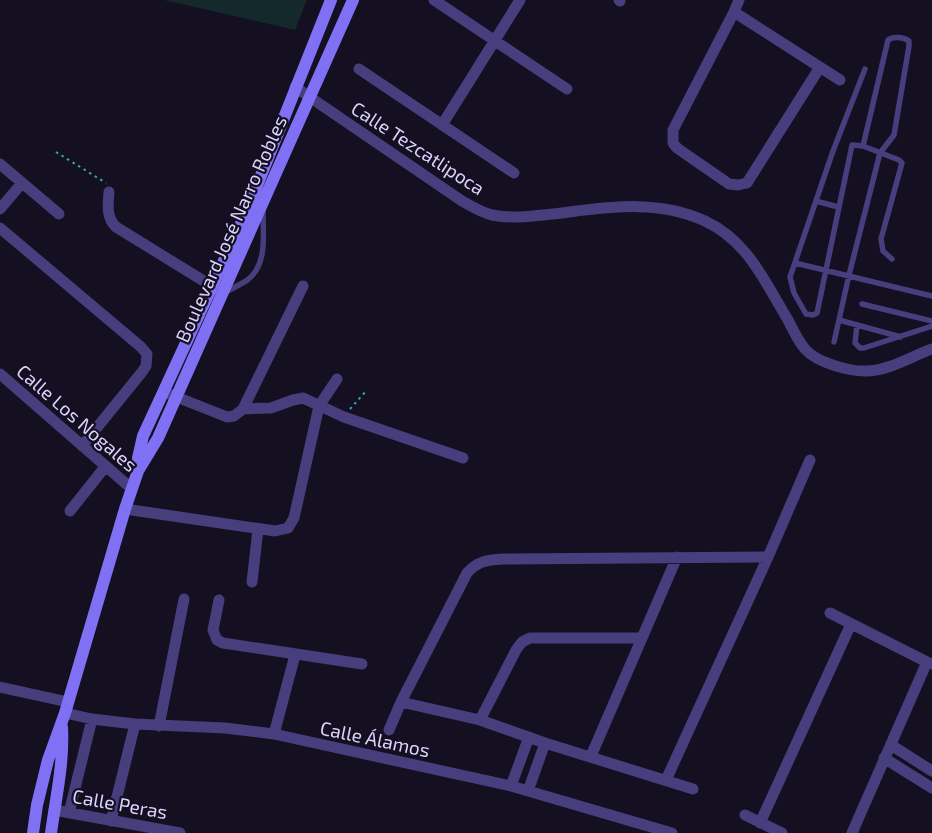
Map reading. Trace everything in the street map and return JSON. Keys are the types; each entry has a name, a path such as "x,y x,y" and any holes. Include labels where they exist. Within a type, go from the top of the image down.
{"street":[{"name":"Boulevard José Narro Robles","path":"170,395 212,287 246,213 331,0"},
{"name":"Boulevard José Narro Robles","path":"33,833 37,805 48,760 65,712 138,471 138,458 143,436 170,395 224,293 353,0"},
{"path":"434,0 567,89"},
{"path":"442,124 520,0"},
{"path":"739,0 672,133 673,143 677,148 725,182 738,185 747,183 820,67"},
{"path":"734,12 840,80"},
{"path":"359,69 514,173"},
{"name":"Calle Tezcatlipoca","path":"296,87 462,201 490,215 508,217 531,216 634,206 671,210 706,221 736,241 751,259 806,350 823,361 840,367 867,372 891,366 932,349"},
{"path":"0,164 59,214"},
{"path":"0,209 22,183"},
{"path":"109,192 108,211 111,222 116,227 224,293"},
{"path":"0,228 145,351 148,359 146,366 82,446"},
{"path":"238,412 303,286"},
{"name":"Calle Los Nogales","path":"1,377 132,489"},
{"path":"125,509 275,532 288,528 294,518 319,406 337,379"},
{"path":"170,395 227,417 238,412 271,408 304,398 344,417 463,458"},
{"path":"666,780 768,557 810,460"},
{"path":"70,511 106,467"},
{"path":"252,582 258,529"},
{"path":"590,756 677,557"},
{"path":"389,730 401,702 467,573 475,565 488,560 503,559 768,557"},
{"path":"159,726 184,599"},
{"path":"219,600 213,630 217,640 223,643 362,664"},
{"path":"830,613 930,663 884,758 852,833"},
{"path":"760,823 851,624"},
{"path":"480,720 522,642 530,638 642,638"},
{"path":"274,734 295,654"},
{"name":"Calle Álamos","path":"0,686 65,712 92,719 159,726 225,728 274,734 511,786 672,833"},
{"path":"401,702 480,720 545,743 693,789"},
{"name":"Boulevard José Narro Robles","path":"50,833 61,771 65,712"},
{"path":"69,813 92,719"},
{"path":"111,821 136,724"},
{"path":"511,786 529,737"},
{"path":"528,791 545,743"},
{"path":"890,745 932,771"},
{"path":"884,758 932,788"},
{"name":"Calle Peras","path":"54,810 180,833"},
{"path":"746,815 782,833"}],"lane":[{"path":"834,342 848,274 880,153 894,135 909,46 907,39 893,37 888,40 864,146"},
{"path":"865,69 833,151 790,277 791,287 806,314 810,316 817,313 850,146 853,144 864,146 899,160 902,164 881,239 883,251 892,259"},
{"path":"816,201 838,207"},
{"path":"224,293 252,275 260,262 263,250 263,205"},
{"path":"795,263 848,274 932,296"},
{"path":"862,304 932,321"},
{"path":"839,320 901,337"},
{"path":"857,325 854,339 860,348 868,348 932,326"}],"path":[{"path":"56,152 106,183 109,192"},
{"path":"344,417 367,390"}],"green space":[{"path":"164,0 307,0 295,30"}]}
